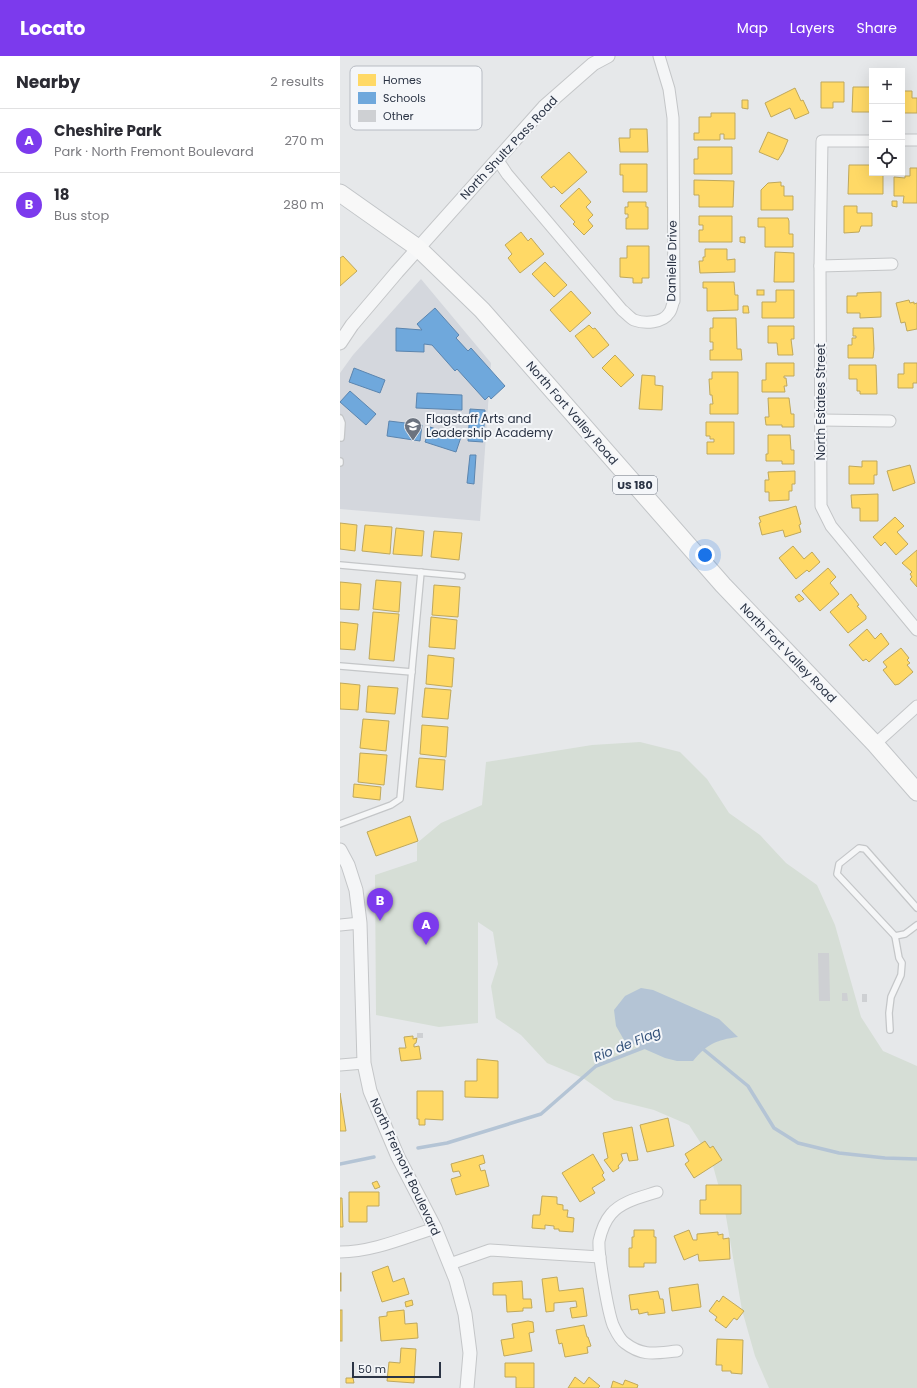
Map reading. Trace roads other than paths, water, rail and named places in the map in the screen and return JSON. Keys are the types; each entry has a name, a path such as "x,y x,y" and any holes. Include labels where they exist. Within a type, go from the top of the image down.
{"main road":[{"name":"North Fort Valley Road","path":"340,193 418,248 482,310 723,585 875,744 917,792"}],"street":[{"name":"North Shultz Pass Road","path":"418,248 544,106 592,64 608,56"},
{"name":"Danielle Drive","path":"496,159 622,310 634,320 654,322 661,320 669,314 674,301 673,118 669,89 659,56"},
{"name":"North Estates Street","path":"869,140 822,141 820,266 822,506 831,526 917,630"},
{"path":"905,140 917,140"},
{"path":"340,343 352,325 418,248"},
{"path":"820,266 892,264"},
{"path":"822,420 890,421"},
{"path":"875,744 917,706"},
{"name":"North Fremont Boulevard","path":"340,850 348,865 356,890 360,923 364,1063 370,1091 398,1157 435,1228 456,1280 464,1314 470,1353 467,1388"},
{"path":"340,925 360,923"},
{"path":"340,1066 364,1063"},
{"path":"657,1192 621,1205 611,1214 603,1228 599,1242 600,1257 610,1314 617,1333 624,1342 644,1353 677,1351"},
{"path":"340,1252 353,1252 379,1246 435,1228"},
{"path":"450,1264 490,1250 600,1257"}],"lane":[{"path":"340,418 342,424 341,438"},
{"path":"340,565 462,576"},
{"path":"340,824 391,806 400,799 421,572"},
{"path":"340,666 412,672"},
{"path":"890,1030 889,1013 891,997 901,975 902,964 899,958 895,936 837,874 839,864 859,848 865,849 917,908"},
{"path":"895,936 905,934 917,925"}],"water":[{"path":"641,988 653,990 719,1019 738,1037 718,1041 712,1044 703,1050 693,1061 677,1061 665,1058 624,1040 616,1026 614,1010 625,996"}],"waterway":[{"name":"Rio de Flag","path":"418,1148 447,1143 541,1114 596,1066 645,1047"},
{"name":"Rio de Flag","path":"700,1048 748,1086 774,1128 798,1143 839,1153 885,1158 917,1159"},
{"name":"Rio de Flag","path":"340,1164 374,1157"}],"place":[{"name":"Flagstaff Arts and Leadership Academy","path":"413,441"},
{"name":"18","path":"380,921"},
{"name":"Cheshire Park","path":"426,945"}]}
